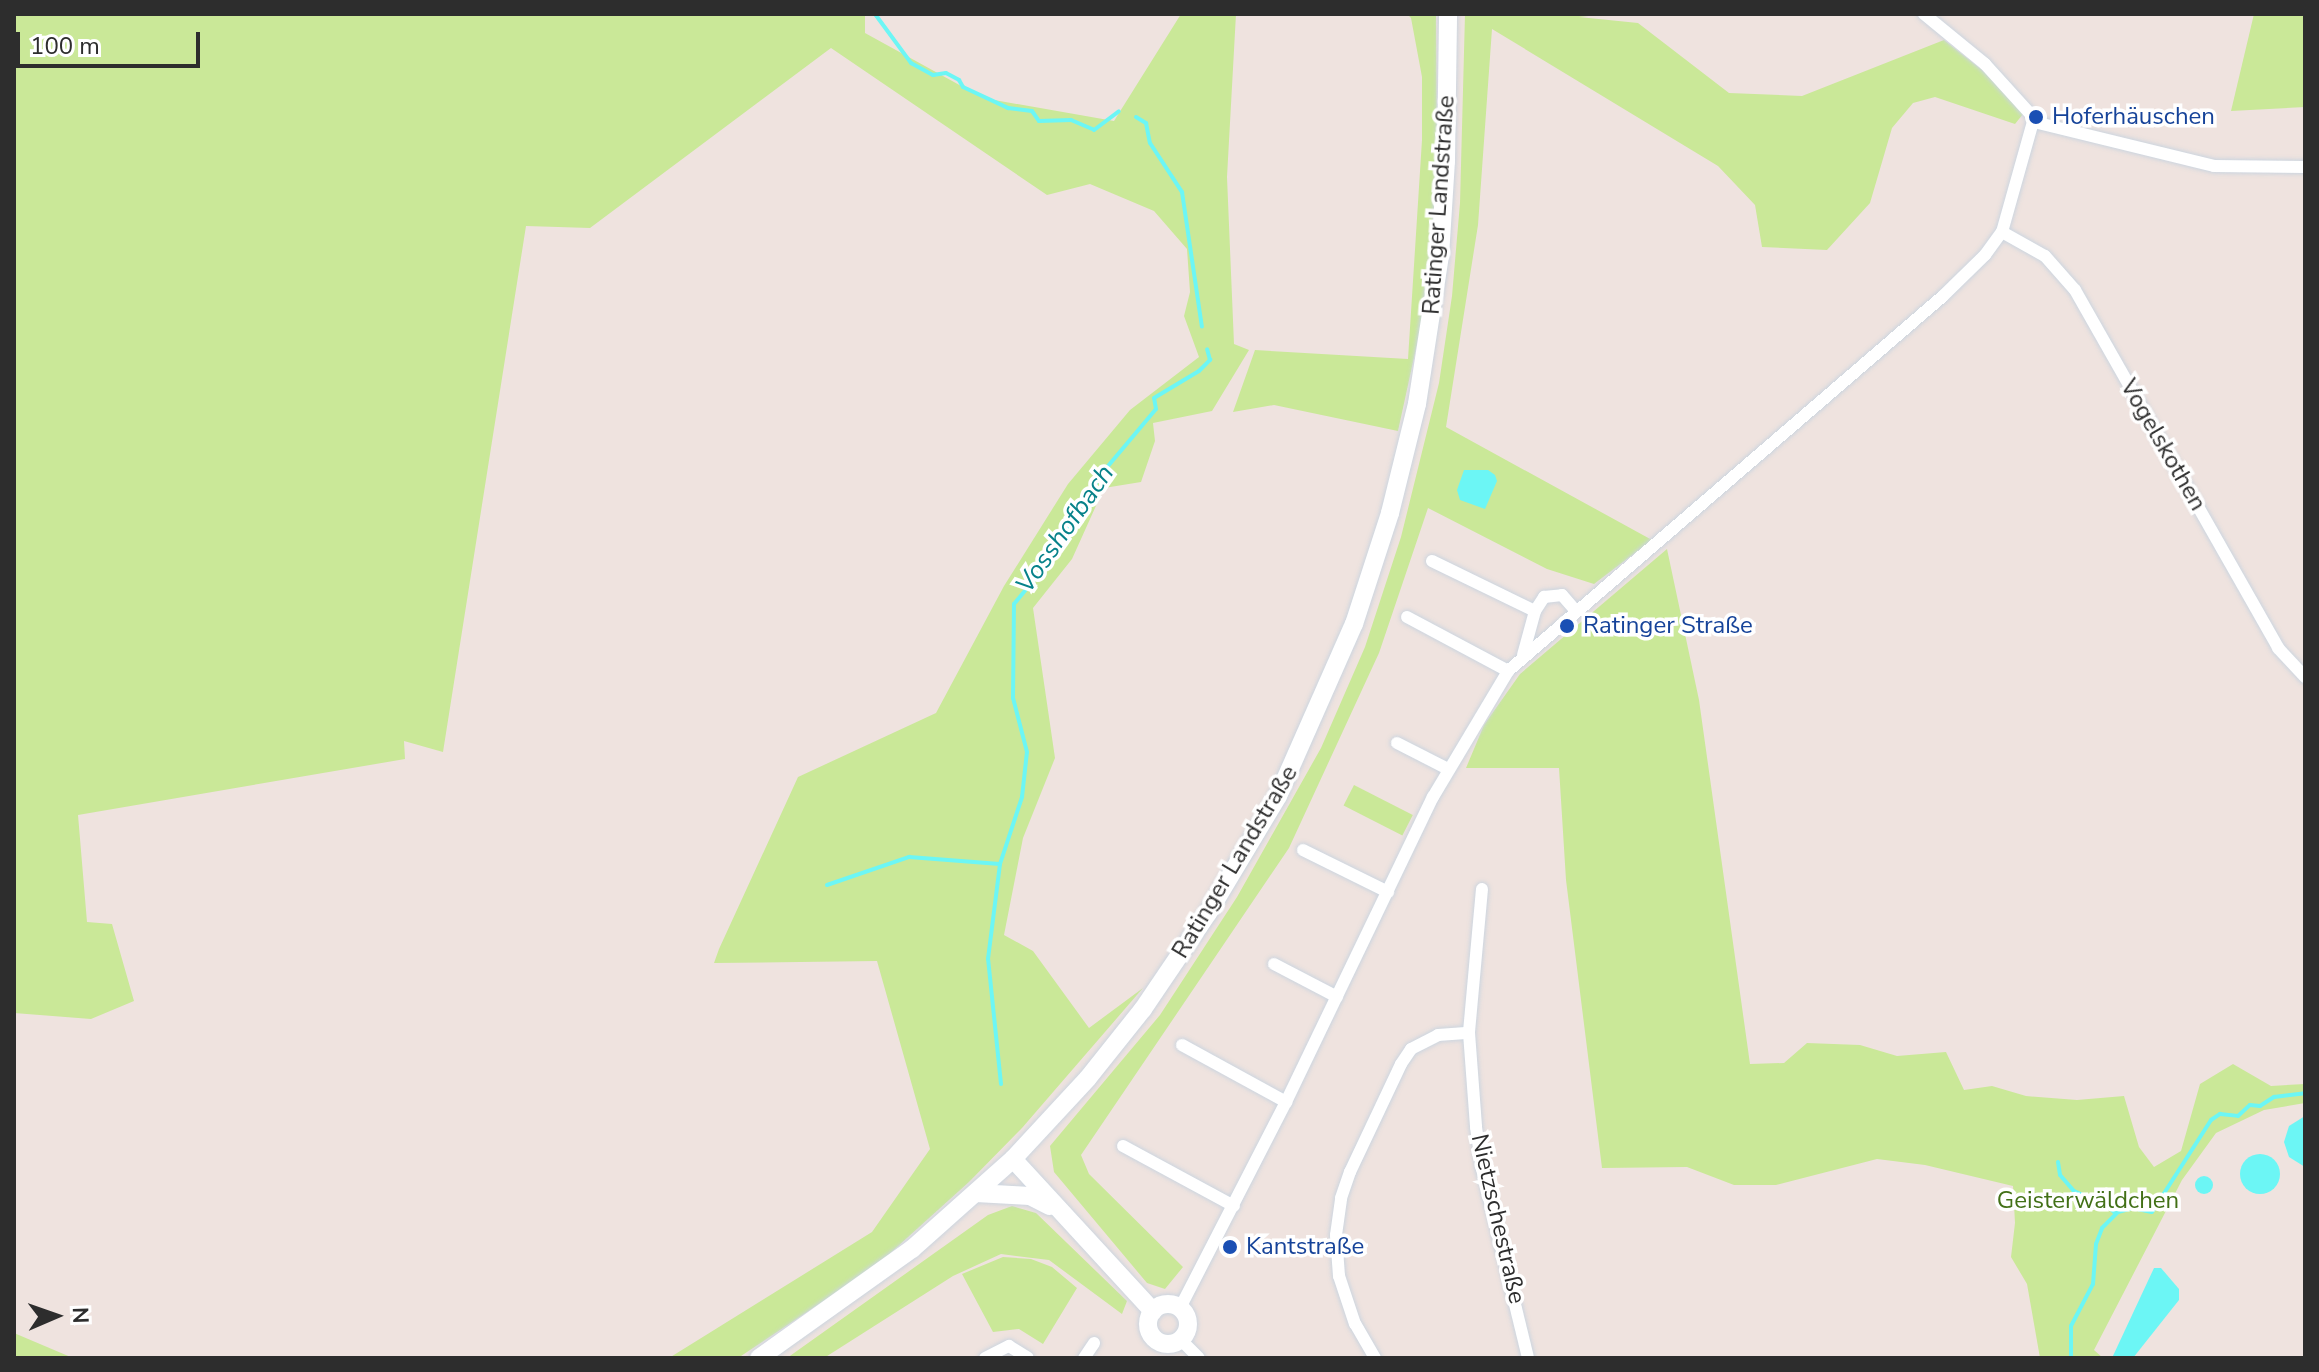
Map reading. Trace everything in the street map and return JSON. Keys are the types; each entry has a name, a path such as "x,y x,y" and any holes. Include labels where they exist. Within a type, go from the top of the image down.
{"main road":[{"name":"Ratinger Landstraße","path":"759,1358 912,1249 1013,1159 1088,1078 1143,1009 1208,913 1285,783 1354,624 1405,456 1430,328 1446,161 1448,14"},
{"path":"1013,1159 1153,1311"},
{"path":"976,1193 1030,1196 1060,1211"},
{"path":"1163,1304 1180,1308 1188,1321 1181,1340 1159,1351 1148,1329 1153,1311 1163,1304"}],"street":[{"path":"1180,1308 1286,1102 1448,769 1508,671 1943,296 1985,255 2002,232 2034,122 2031,112 1985,64 1924,14"},
{"path":"2034,122 2214,166 2305,167"},
{"name":"Vogelskothen","path":"2002,232 2045,256 2075,290 2278,648 2305,677"},
{"path":"1432,561 1535,611"},
{"path":"1523,655 1535,611 1544,597 1562,595 1576,611"},
{"path":"1407,617 1508,671"},
{"path":"1397,743 1448,769"},
{"path":"1303,850 1388,892"},
{"name":"Nietzschestraße","path":"1482,889 1469,1033 1482,1169 1528,1358"},
{"path":"1274,964 1337,997"},
{"path":"1375,1358 1355,1324 1339,1276 1336,1235 1341,1198 1401,1064 1411,1049 1438,1035 1469,1033"},
{"path":"1182,1045 1286,1102"},
{"path":"1123,1146 1234,1206"},
{"path":"1181,1340 1199,1358"},
{"path":"1084,1358 1094,1343"},
{"path":"985,1358 1009,1346 1028,1358"}],"green space":[{"path":"14,14 865,14 865,33 983,98 1114,121 1181,14 1236,14 1227,177 1234,344 1249,350 1212,411 1153,423 1155,441 1141,482 1104,488 1072,559 1033,608 1055,758 1023,838 1004,935 1033,951 1089,1028 1143,988 1022,1128 969,1182 876,1266 738,1358 669,1358 872,1232 930,1149 877,961 714,963 719,949 798,777 936,713 1004,586 1068,484 1130,410 1199,357 1184,316 1190,292 1187,249 1154,211 1090,184 1047,195 831,48 590,228 526,226 443,752 404,741 405,759 78,815 87,922 112,924 134,1001 91,1019 14,1013"},
{"path":"1407,14 1436,14 1437,155 1430,284 1398,431 1274,405 1233,412 1255,350 1408,359 1422,140 1422,77 1411,18"},
{"path":"1465,14 1607,14 1579,17 1638,23 1729,93 1802,96 1944,40 1987,74 2023,114 2015,124 1935,97 1913,103 1892,128 1870,203 1827,250 1762,247 1755,205 1718,166 1492,29 1478,225 1446,427 1652,540 1594,584 1547,569 1428,508 1379,653 1289,848 1081,1155 1089,1174 1183,1267 1165,1289 1147,1283 1054,1172 1050,1146 1160,1015 1237,897 1321,748 1365,647 1401,537 1439,383 1452,296 1460,203"},
{"path":"2254,14 2305,14 2305,107 2231,111"},
{"name":"Geisterwäldchen","path":"1667,549 1699,700 1750,1064 1784,1063 1807,1043 1860,1045 1897,1056 1946,1052 1964,1090 1992,1086 2026,1096 2077,1100 2124,1096 2139,1147 2154,1167 2181,1151 2200,1084 2233,1064 2271,1086 2305,1084 2305,1103 2264,1110 2216,1133 2182,1180 2094,1350 2103,1358 2040,1358 2027,1284 2011,1257 2015,1223 2013,1186 1925,1165 1877,1159 1776,1185 1734,1185 1687,1167 1602,1168 1566,880 1559,768 1466,768 1484,725 1520,674"},
{"path":"1354,785 1413,815 1402,835 1344,805"},
{"path":"1012,1206 1036,1213 1127,1301 1122,1314 1049,1260 1001,1254 953,1276 824,1358 787,1358 988,1215"},
{"path":"1003,1257 1031,1259 1052,1267 1077,1288 1043,1344 1019,1329 993,1332 962,1274"},
{"path":"14,1333 73,1358 14,1358"}],"water":[{"path":"1464,470 1488,470 1495,475 1497,481 1485,509 1460,500 1457,490"},
{"path":"2305,1116 2305,1167 2289,1157 2284,1142 2289,1126"},
{"path":"2260,1154 2274,1160 2280,1174 2274,1188 2260,1194 2246,1188 2240,1174 2246,1160"},
{"path":"2204,1176 2213,1185 2204,1194 2195,1185"},
{"path":"2154,1268 2161,1268 2179,1289 2179,1300 2133,1358 2112,1358"}],"waterway":[{"name":"Vosshofbach","path":"875,14 911,63 933,75 946,73 959,80 963,87 1008,108 1032,111 1039,121 1071,120 1094,130 1119,111"},
{"name":"Vosshofbach","path":"1136,117 1146,123 1150,143 1182,192 1202,327"},
{"name":"Vosshofbach","path":"1001,1084 988,959 1000,864 1022,797 1027,752 1013,698 1014,604 1043,569 1103,472 1156,409 1154,398 1199,371 1210,360 1207,349"},
{"path":"827,885 909,857 1000,864"},
{"path":"2071,1358 2071,1326 2093,1284 2096,1244 2102,1228 2118,1212 2133,1208 2152,1212 2211,1120 2220,1114 2238,1116 2250,1105 2260,1106 2274,1097 2305,1093"},
{"path":"2058,1162 2060,1175 2074,1191 2108,1206 2115,1213"}],"place":[{"name":"Hoferhäuschen","path":"2036,117"},
{"name":"Ratinger Straße","path":"1567,626"},
{"name":"Kantstraße","path":"1230,1247"}]}
